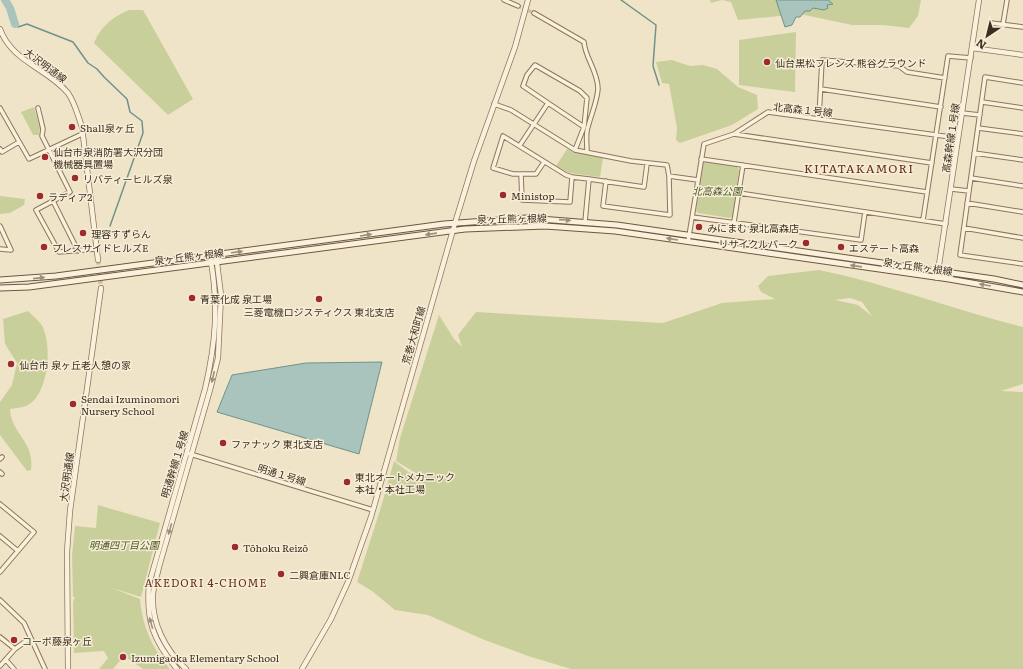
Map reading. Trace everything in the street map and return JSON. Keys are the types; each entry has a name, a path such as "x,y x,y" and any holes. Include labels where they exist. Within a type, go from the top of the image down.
{"main road":[{"name":"泉ヶ丘熊ヶ根線","path":"0,280 56,276 455,223 511,218 585,222 689,235 938,271 1023,285"},
{"name":"泉ヶ丘熊ヶ根線","path":"0,288 29,287 476,227 524,226 575,227 616,231 1023,292"}],"street":[{"path":"504,0 518,6"},
{"name":"荒巻大和町線","path":"302,669 332,618 348,582 372,510 455,223 494,104 515,47 528,0"},
{"name":"高森幹線１号線","path":"937,278 979,0"},
{"path":"1003,24 1007,0"},
{"path":"534,13 584,42 584,53 592,65 598,88 593,115 587,131 587,152"},
{"path":"991,23 1023,27"},
{"name":"大沢明通線","path":"0,29 10,47 20,57 59,84 69,95 77,111 82,134 98,260"},
{"path":"972,48 1023,55"},
{"path":"924,220 948,56 971,58"},
{"path":"819,118 822,89 822,60 899,66 907,72 945,78"},
{"path":"575,150 584,127 586,98 580,91 535,65 527,75 523,86 584,127"},
{"path":"1023,83 985,77 960,255 1023,264"},
{"path":"822,89 940,107"},
{"path":"982,102 1023,108"},
{"path":"520,146 548,103"},
{"path":"494,104 511,110 575,150 647,164 667,165 669,176 670,215 603,206 606,181"},
{"path":"0,108 29,159 82,134"},
{"path":"38,108 43,129 42,136 70,192 36,210 59,252 96,249"},
{"name":"北高森１号線","path":"688,242 704,144 734,134 768,112 958,138"},
{"path":"962,113 980,115"},
{"path":"978,128 1023,134"},
{"path":"734,134 932,163"},
{"path":"544,162 536,174 521,174 493,168 503,136 544,162 572,177 644,187 647,164"},
{"path":"0,149 2,152 19,142"},
{"path":"974,153 1023,160"},
{"path":"701,159 927,192"},
{"path":"734,222 743,165"},
{"path":"521,174 522,200 570,202 572,177"},
{"path":"669,176 698,180"},
{"path":"971,178 1023,186"},
{"path":"585,222 589,179"},
{"path":"951,189 969,191"},
{"path":"739,193 946,224"},
{"path":"52,201 78,251"},
{"path":"967,203 1023,212"},
{"path":"692,216 860,240 865,212"},
{"path":"0,226 11,250 0,249"},
{"path":"964,228 1023,238"},
{"path":"214,262 216,255"},
{"path":"186,669 166,646 159,632 153,606 153,594 189,454 210,390 218,358 221,296 214,262 210,256"},
{"name":"大沢明通線","path":"68,669 67,552 70,511 101,288"},
{"name":"明通１号線","path":"189,454 372,510"},
{"name":"明通幹線１号線","path":"177,669 165,654 157,640 151,624 148,606 149,584 189,454"},
{"path":"0,504 34,532 1,570"},
{"path":"0,536 18,551"},
{"path":"0,600 24,623 45,669"},
{"path":"0,637 15,649"},
{"path":"0,666 15,649 30,638"},
{"path":"6,660 14,669"}],"green space":[{"path":"710,0 722,0 711,3"},
{"path":"722,0 921,0 918,16 909,28 883,25 852,25 800,14 738,20 731,2"},
{"path":"129,10 143,10 193,99 168,115 94,43 100,32 108,23 118,15"},
{"name":"仙台黒松フレンズ 熊谷グラウンド","path":"796,32 795,92 739,85 739,40"},
{"path":"672,60 690,66 703,65 717,69 738,87 757,95 758,109 732,125 680,143 676,140 677,128 669,84 662,83 656,62"},
{"path":"34,107 40,128 39,135 33,135 21,112"},
{"path":"567,149 573,152 603,158 600,177 569,173 556,166"},
{"name":"北高森公園","path":"705,161 736,165 739,170 733,216 730,218 698,213 696,211 702,163"},
{"path":"0,196 25,199 24,205 10,213 0,214"},
{"path":"819,270 870,282 1023,327 1023,384 1001,391 1023,392 1023,669 571,669 528,656 482,639 428,615 395,610 372,591 357,582 394,461 419,480 424,478 396,461 400,438 439,315 454,339 462,347 458,335 476,312 663,323 722,303 775,299 761,292 758,286 768,276","holes":["850,298 862,302 872,316 858,305 835,300"]},
{"path":"28,311 37,319 45,332 48,355 45,379 41,390 35,399 26,406 10,409 11,418 14,425 30,452 31,470 27,471 0,435 0,402 12,385 17,363 5,344 3,319"},
{"name":"明通四丁目公園","path":"98,505 160,523 141,597 112,588 140,599 143,618 149,636 158,653 170,669 143,669 124,656 113,669 99,669 108,658 104,651 74,653 73,602 75,597 73,597 72,555 75,526 96,528"}],"water":[{"path":"776,0 828,0 833,4 827,5 828,8 824,10 813,8 810,11 805,11 800,17 796,17 792,25 785,27"},
{"path":"382,362 359,454 217,412 232,375 306,363"}],"waterway":[{"path":"5,0 10,8 15,24"},
{"path":"621,0 656,25 653,66 659,85"},
{"path":"15,24 18,27 27,24 73,42 88,63 97,69 127,99 130,112 142,121 143,133 110,226"}],"tunnel":[{"path":"518,6 534,13"},
{"path":"98,260 101,288"}],"place":[{"name":"仙台黒松フレンズ 熊谷グラウンド","path":"767,62"},
{"name":"Shall泉ヶ丘","path":"72,127"},
{"name":"仙台市泉消防署大沢分団 機械器具置場","path":"45,157"},
{"name":"リバティーヒルズ泉","path":"75,178"},
{"name":"Ministop","path":"503,195"},
{"name":"ラディア2","path":"40,196"},
{"name":"みにまむ 泉北高森店","path":"699,227"},
{"name":"理容すずらん","path":"83,233"},
{"name":"リサイクルパーク","path":"806,243"},
{"name":"プレスサイドヒルズE","path":"44,247"},
{"name":"エステート高森","path":"841,247"},
{"name":"青葉化成 泉工場","path":"192,298"},
{"name":"三菱電機ロジスティクス 東北支店","path":"319,299"},
{"name":"仙台市 泉ヶ丘老人憩の家","path":"11,364"},
{"name":"Sendai Izuminomori Nursery School","path":"73,404"},
{"name":"ファナック 東北支店","path":"223,443"},
{"name":"東北オートメカニック 本社・本社工場","path":"347,482"},
{"name":"Tōhoku Reizō","path":"235,547"},
{"name":"二興倉庫NLC","path":"281,574"},
{"name":"コーポ藤泉ヶ丘","path":"14,640"},
{"name":"Izumigaoka Elementary School","path":"123,657"}],"district":[{"name":"KITATAKAMORI","path":"859,168"},
{"name":"AKEDORI 4-CHOME","path":"206,582"}]}
